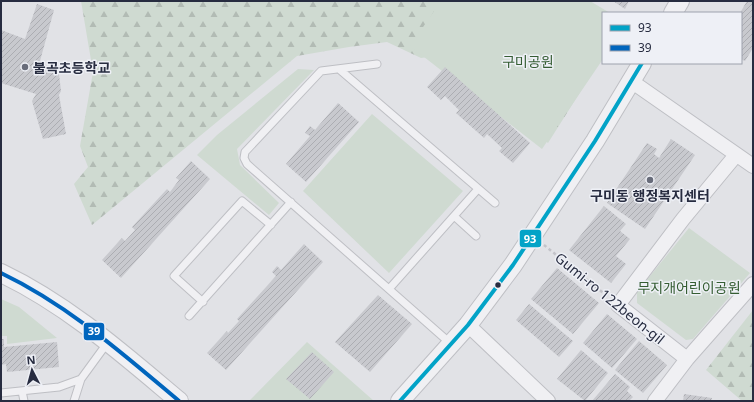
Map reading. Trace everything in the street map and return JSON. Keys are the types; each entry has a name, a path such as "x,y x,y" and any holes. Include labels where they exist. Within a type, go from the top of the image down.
{"street":[{"path":"674,12 680,1"},
{"path":"400,401 452,345 533,236 595,141 641,64"},
{"path":"631,81 753,166"},
{"path":"618,306 683,219 736,155"},
{"path":"1,273 16,280 66,310 108,342 179,401"},
{"path":"655,401 687,359 753,284"},
{"name":"Gumi-ro 122beon-gil","path":"618,306 687,359"},
{"path":"468,325 548,401"}],"lane":[{"path":"377,64 321,71 245,152 244,158 247,164 452,345"},
{"path":"339,69 495,203"},
{"path":"389,289 478,189"},
{"path":"203,302 174,276 242,201 271,225"},
{"path":"190,316 291,202"},
{"path":"454,216 476,236"},
{"path":"74,401 81,379 108,342"},
{"path":"1,393 59,387 81,379"},
{"path":"22,390 24,401"}],"path":[{"name":"Gumi-ro 122beon-gil","path":"533,236 618,306"}],"green space":[{"path":"81,1 583,1 602,12 602,58 548,143 437,56 421,58 387,42 297,56 92,225 74,184 88,167 80,146 93,72"},
{"name":"구미공원","path":"441,1 590,1 608,12 602,12 602,60 542,149 410,46"},
{"path":"298,69 314,70 237,149 240,165 279,203 269,215 197,155 217,135"},
{"path":"372,114 463,191 389,273 303,191"},
{"name":"무지개어린이공원","path":"689,228 750,273 693,339 686,340 637,303 637,292"},
{"path":"1,299 19,307 57,338 7,344 7,336 1,336"},
{"path":"753,310 753,401 742,401 706,370"},
{"path":"307,342 374,401 249,401"}],"building":[{"path":"613,1 629,1 625,9"},
{"path":"747,1 753,1 753,48 745,61 742,60 742,12 741,12"},
{"name":"불곡초등학교","path":"37,4 54,10 40,61 59,74 61,91 59,95 66,134 43,139 32,101 36,94 1,83 1,30 25,39"},
{"path":"445,67 530,143 513,163 499,151 502,148 487,134 484,138 456,113 459,110 445,96 441,100 427,87"},
{"path":"338,103 359,122 306,182 286,164 310,136 305,133 310,126 315,130"},
{"name":"구미동 행정복지센터","path":"671,139 695,155 645,229 607,203 647,143 657,149 654,154 659,158"},
{"path":"191,161 210,179 121,278 102,260 122,238 125,241 135,230 132,227 167,189 170,192 179,180 176,178"},
{"path":"604,206 626,224 620,231 630,239 616,256 626,264 611,283 569,250"},
{"path":"304,244 323,262 226,370 207,353 227,331 228,333 239,321 237,319 276,276 272,272 277,266 281,270"},
{"path":"557,268 599,303 573,334 531,299"},
{"path":"378,295 412,324 370,372 335,342"},
{"path":"529,304 573,341 559,357 516,320"},
{"path":"607,314 637,339 612,368 583,343"},
{"path":"1,339 4,339 4,347 57,342 59,367 7,372 6,364 1,365"},
{"path":"639,341 667,365 643,393 615,370"},
{"path":"581,350 608,373 585,401 557,379"},
{"path":"312,352 334,372 310,399 286,379"},
{"path":"615,374 630,387 627,391 633,397 629,401 592,401"},
{"path":"684,394 712,398 711,401 683,401"}],"transit line":[{"name":"93","path":"400,401 468,325 513,265 595,141 641,64"},
{"name":"39","path":"1,273 26,286 72,315 116,348 179,401"}],"place":[{"name":"불곡초등학교","path":"25,67"},
{"name":"구미동 행정복지센터","path":"650,180"}]}
